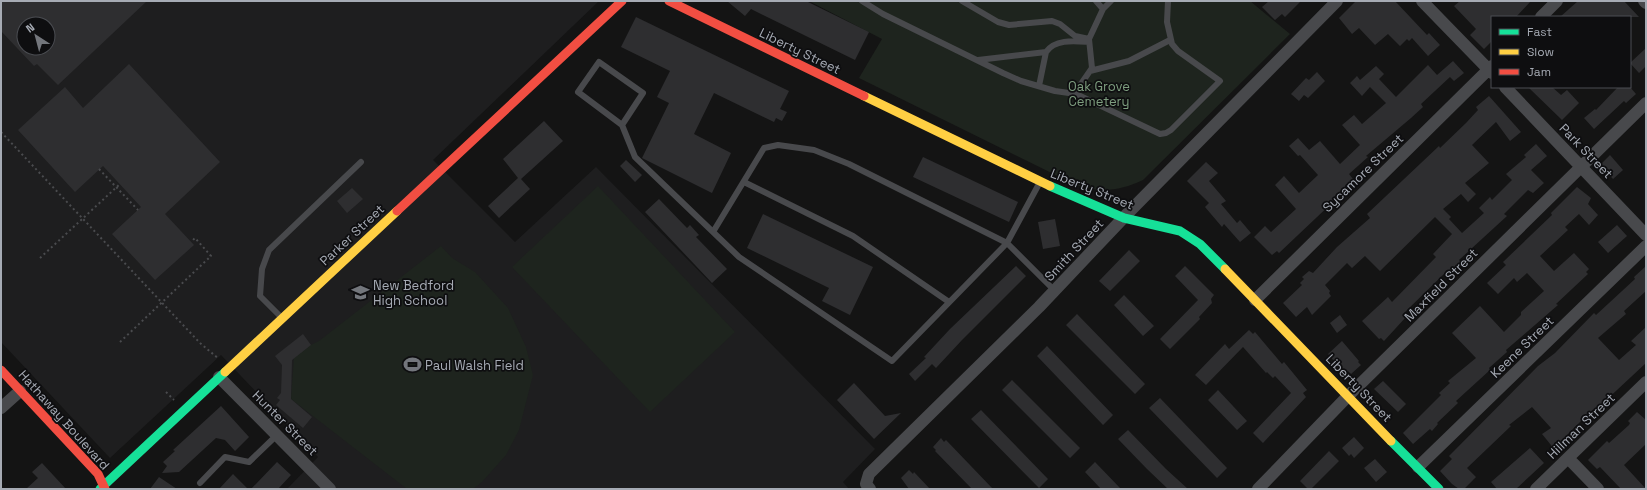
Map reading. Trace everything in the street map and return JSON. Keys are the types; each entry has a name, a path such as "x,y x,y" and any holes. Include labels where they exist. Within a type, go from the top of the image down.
{"street":[{"name":"Parker Street","path":"103,488 219,377 622,1"},
{"name":"Liberty Street","path":"669,1 1040,182 1124,218 1172,228 1187,235 1209,252 1300,345 1347,397 1439,489"},
{"name":"Smith Street","path":"868,486 869,474 1055,291 1124,218 1337,1"},
{"path":"1422,1 1491,70"},
{"path":"1542,16 1558,1"},
{"name":"Sycamore Street","path":"1255,300 1491,70"},
{"name":"Park Street","path":"1506,88 1646,235"},
{"name":"Maxfield Street","path":"1258,489 1347,397 1646,103"},
{"name":"Keene Street","path":"1418,467 1646,246"},
{"name":"Hathaway Boulevard","path":"1,370 98,474 103,488"},
{"name":"Hunter Street","path":"219,377 330,489"},
{"name":"Hillman Street","path":"1536,489 1646,382"},
{"path":"1,408 20,391"},
{"path":"1568,458 1598,489"}],"lane":[{"path":"862,1 883,14 1015,79 1074,94 1160,134 1166,133 1220,81 1178,51 1170,40 1167,22 1168,1"},
{"path":"962,1 998,22 1009,25 1052,21 1060,24 1075,36 1088,40"},
{"path":"1096,1 1103,9"},
{"path":"1074,94 1093,65 1088,40 1103,9 1111,1"},
{"path":"1039,86 1046,52 1050,47 1057,43 1088,40"},
{"path":"1090,71 1129,61 1170,40"},
{"path":"976,60 1046,52"},
{"path":"622,125 643,93 599,62 578,92 622,125 635,157 739,257 892,361 1008,243 1040,182"},
{"path":"714,232 764,148 778,145 814,150 849,164 1008,243 1055,291"},
{"path":"282,319 260,296 262,269 269,250 361,162"},
{"path":"744,182 853,236 949,302"},
{"path":"200,483 225,457 249,462 277,435"}],"path":[{"path":"1,132 200,343 220,360"},
{"path":"100,169 138,210"},
{"path":"40,258 120,184"},
{"path":"120,342 211,256 195,238 191,242"},
{"path":"166,392 176,402"}],"shaded area":[{"name":"New Bedford High School","path":"1,1 599,1 433,160 515,242 596,167 875,449 843,482 849,489 287,489 318,457 221,355 110,458 1,342"}],"green space":[{"name":"Oak Grove Cemetery","path":"809,1 1250,1 1290,34 1143,180 1118,189 1102,190 1085,188 1076,185 859,78 882,39"},
{"path":"598,186 735,332 650,412 512,267"},
{"name":"Paul Walsh Field","path":"441,246 452,258 475,272 508,308 526,347 533,375 519,430 506,455 482,482 473,489 407,489 291,399 294,358 319,341"}],"building":[{"path":"1,1 147,1 58,85 37,64 34,66 25,56 56,56 56,16 16,16 16,47 1,31"},
{"path":"727,1 806,1 869,32 855,60 751,9 745,16"},
{"path":"1269,1 1301,1 1285,17 1282,14 1275,20 1262,7"},
{"path":"1356,1 1395,1 1427,35 1429,33 1440,45 1428,56 1412,38 1409,41 1407,39 1400,46 1388,34 1375,45 1359,28 1352,34 1339,18"},
{"path":"1460,1 1531,1 1517,16 1491,16 1491,42 1484,49 1470,35 1476,29 1454,6"},
{"path":"1578,1 1624,1 1639,17 1631,16 1561,16"},
{"path":"636,17 789,91 780,109 787,112 782,121 776,118 774,122 714,93 694,134 731,153 712,193 642,158 669,103 657,97 670,71 621,47"},
{"path":"1646,48 1646,66 1639,73 1631,64 1631,62"},
{"path":"1453,61 1464,73 1454,81 1450,77 1421,104 1423,107 1366,156 1368,157 1349,174 1353,179 1333,198 1335,200 1279,253 1277,251 1272,255 1254,237 1265,226 1271,232 1296,209 1275,185 1284,176 1299,193 1318,175 1300,155 1298,156 1289,146 1298,138 1309,150 1320,141 1340,164 1360,145 1342,125 1354,115 1362,124 1386,103 1370,87 1362,96 1350,83 1357,76 1360,80 1376,66 1384,74 1379,79 1396,97 1428,65 1437,75"},
{"path":"129,64 220,162 165,214 194,245 155,280 112,234 141,207 103,166 75,192 18,130 65,87 83,108"},
{"path":"1317,72 1325,81 1308,98 1304,95 1299,101 1291,94 1306,78 1309,80"},
{"path":"1529,88 1553,88 1561,95 1567,90 1579,103 1562,120"},
{"path":"1617,88 1631,88 1636,94 1626,103 1624,101 1594,129 1584,118 1595,109 1596,110"},
{"path":"1489,96 1521,132 1510,141 1496,122 1472,145 1489,163 1465,183 1476,194 1468,202 1461,194 1443,209 1451,217 1449,219 1462,233 1484,213 1479,208 1490,197 1492,200 1512,180 1506,174 1526,157 1524,155 1536,144 1547,156 1531,170 1544,183 1533,193 1528,190 1504,214 1507,216 1459,260 1461,262 1450,272 1448,270 1403,314 1406,317 1384,341 1381,338 1379,339 1362,321 1388,297 1392,302 1436,257 1433,254 1452,234 1435,217 1380,271 1365,256 1352,268 1347,263 1325,285 1330,291 1329,293 1331,296 1312,315 1307,307 1296,317 1283,303 1302,285 1300,283 1304,279 1302,277 1309,271 1313,273 1337,247 1370,218 1367,214 1439,146 1440,148 1466,123 1478,110 1476,107"},
{"path":"544,121 563,141 521,179 530,189 499,218 488,206 518,178 503,159"},
{"path":"1610,155 1623,170 1613,179 1600,165"},
{"path":"923,157 1018,202 1009,222 913,177"},
{"path":"626,160 642,175 635,182 620,166"},
{"path":"1206,162 1218,173 1209,181 1226,201 1221,204 1237,223 1240,220 1251,233 1240,242 1224,224 1222,227 1205,207 1209,203 1187,181"},
{"path":"1577,187 1591,198 1588,204 1598,215 1589,225 1579,214 1565,227 1568,230 1540,256 1554,271 1574,253 1589,269 1586,272 1588,274 1556,304 1558,305 1506,350 1507,352 1489,368 1490,370 1456,401 1458,403 1437,423 1438,424 1432,431 1430,429 1413,444 1403,433 1441,395 1439,393 1450,383 1448,381 1476,358 1452,333 1480,306 1504,332 1521,315 1521,312 1544,291 1527,273 1517,282 1514,278 1498,294 1487,283 1506,265 1503,262 1552,215 1551,213"},
{"path":"352,188 363,199 347,213 337,201"},
{"path":"659,199 687,228 690,225 699,235 696,237 727,269 712,283 645,212"},
{"path":"763,214 873,267 850,315 822,301 829,288 747,248"},
{"path":"1055,219 1060,246 1043,249 1038,222"},
{"path":"1617,225 1627,236 1608,253 1598,242"},
{"path":"1129,250 1140,261 1110,291 1099,281"},
{"path":"1016,266 1026,276 936,368 932,364 915,381 909,374 926,358 924,357 950,329"},
{"path":"1185,266 1214,295 1211,299 1212,303 1199,317 1200,319 1170,349 1160,339 1198,300 1175,276"},
{"path":"1646,266 1646,291 1624,311 1626,314 1598,338 1619,360 1636,345 1631,341 1646,327 1646,363 1588,417 1587,415 1562,440 1564,442 1555,450 1542,434 1551,428 1532,407 1509,425 1511,426 1467,468 1476,477 1464,489 1459,489 1452,484 1440,471 1452,459 1449,456 1538,366 1555,353 1594,313 1596,315 1635,279 1634,277"},
{"path":"1124,295 1154,326 1143,336 1114,305"},
{"path":"1077,314 1145,384 1135,394 1066,325"},
{"path":"1340,315 1347,325 1337,333 1330,323"},
{"path":"1249,330 1253,334 1255,332 1282,364 1284,362 1307,390 1303,393 1306,397 1263,443 1253,433 1291,393 1275,376 1273,378 1267,372 1266,373 1243,347 1206,385 1195,375 1225,344 1229,349"},
{"path":"303,334 311,345 292,360 291,399 312,417 303,428 276,405 280,400 277,398 281,393 282,365 275,356"},
{"path":"1342,341 1361,365 1351,374 1348,371 1345,374 1328,354"},
{"path":"1047,346 1113,415 1103,425 1037,356"},
{"path":"1012,380 1080,448 1070,458 1002,390"},
{"path":"1383,381 1406,404 1398,412 1374,389"},
{"path":"854,383 885,416 901,413 874,439 837,400"},
{"path":"1218,390 1247,421 1237,430 1208,400"},
{"path":"1160,398 1227,468 1217,478 1149,408"},
{"path":"221,406 249,437 235,451 225,440 216,438 179,472 162,473 167,466 163,462 175,451 173,450"},
{"path":"981,410 1048,479 1039,488 971,419"},
{"path":"1637,412 1646,420 1646,444 1624,465 1646,489 1621,489 1600,467 1597,469 1588,460 1607,441 1609,443 1629,425 1630,423 1628,421"},
{"path":"1128,430 1188,489 1168,489 1147,469 1118,439"},
{"path":"1354,437 1364,448 1354,458 1351,454 1349,456 1342,448"},
{"path":"941,438 944,442 946,440 993,489 972,489 935,451 936,450 933,447"},
{"path":"1530,448 1544,463 1516,489 1497,489 1491,482"},
{"path":"1329,451 1339,461 1311,489 1308,489 1300,481"},
{"path":"1375,459 1387,472 1376,482 1364,468"},
{"path":"277,462 291,475 278,489 251,489"},
{"path":"1095,462 1121,489 1101,489 1085,472"},
{"path":"42,463 66,489 26,489 38,478 32,472"},
{"path":"909,470 913,474 914,472 930,489 909,489 901,478"},
{"path":"233,474 248,489 219,489"},
{"path":"159,477 177,489 150,489"}],"traffic: fast":[{"path":"1050,186 1124,218 1180,231 1200,244 1225,269"},
{"path":"100,489 225,372"},
{"path":"1391,441 1439,489"}],"traffic: slow":[{"path":"864,96 1050,186"},
{"path":"225,372 397,211"},
{"path":"1225,269 1391,441"}],"traffic: jam":[{"path":"397,211 622,1"},
{"path":"669,1 864,96"},
{"path":"1,370 98,474 105,489"}],"place":[{"name":"New Bedford High School","path":"360,292"},
{"name":"Paul Walsh Field","path":"412,365"}]}
